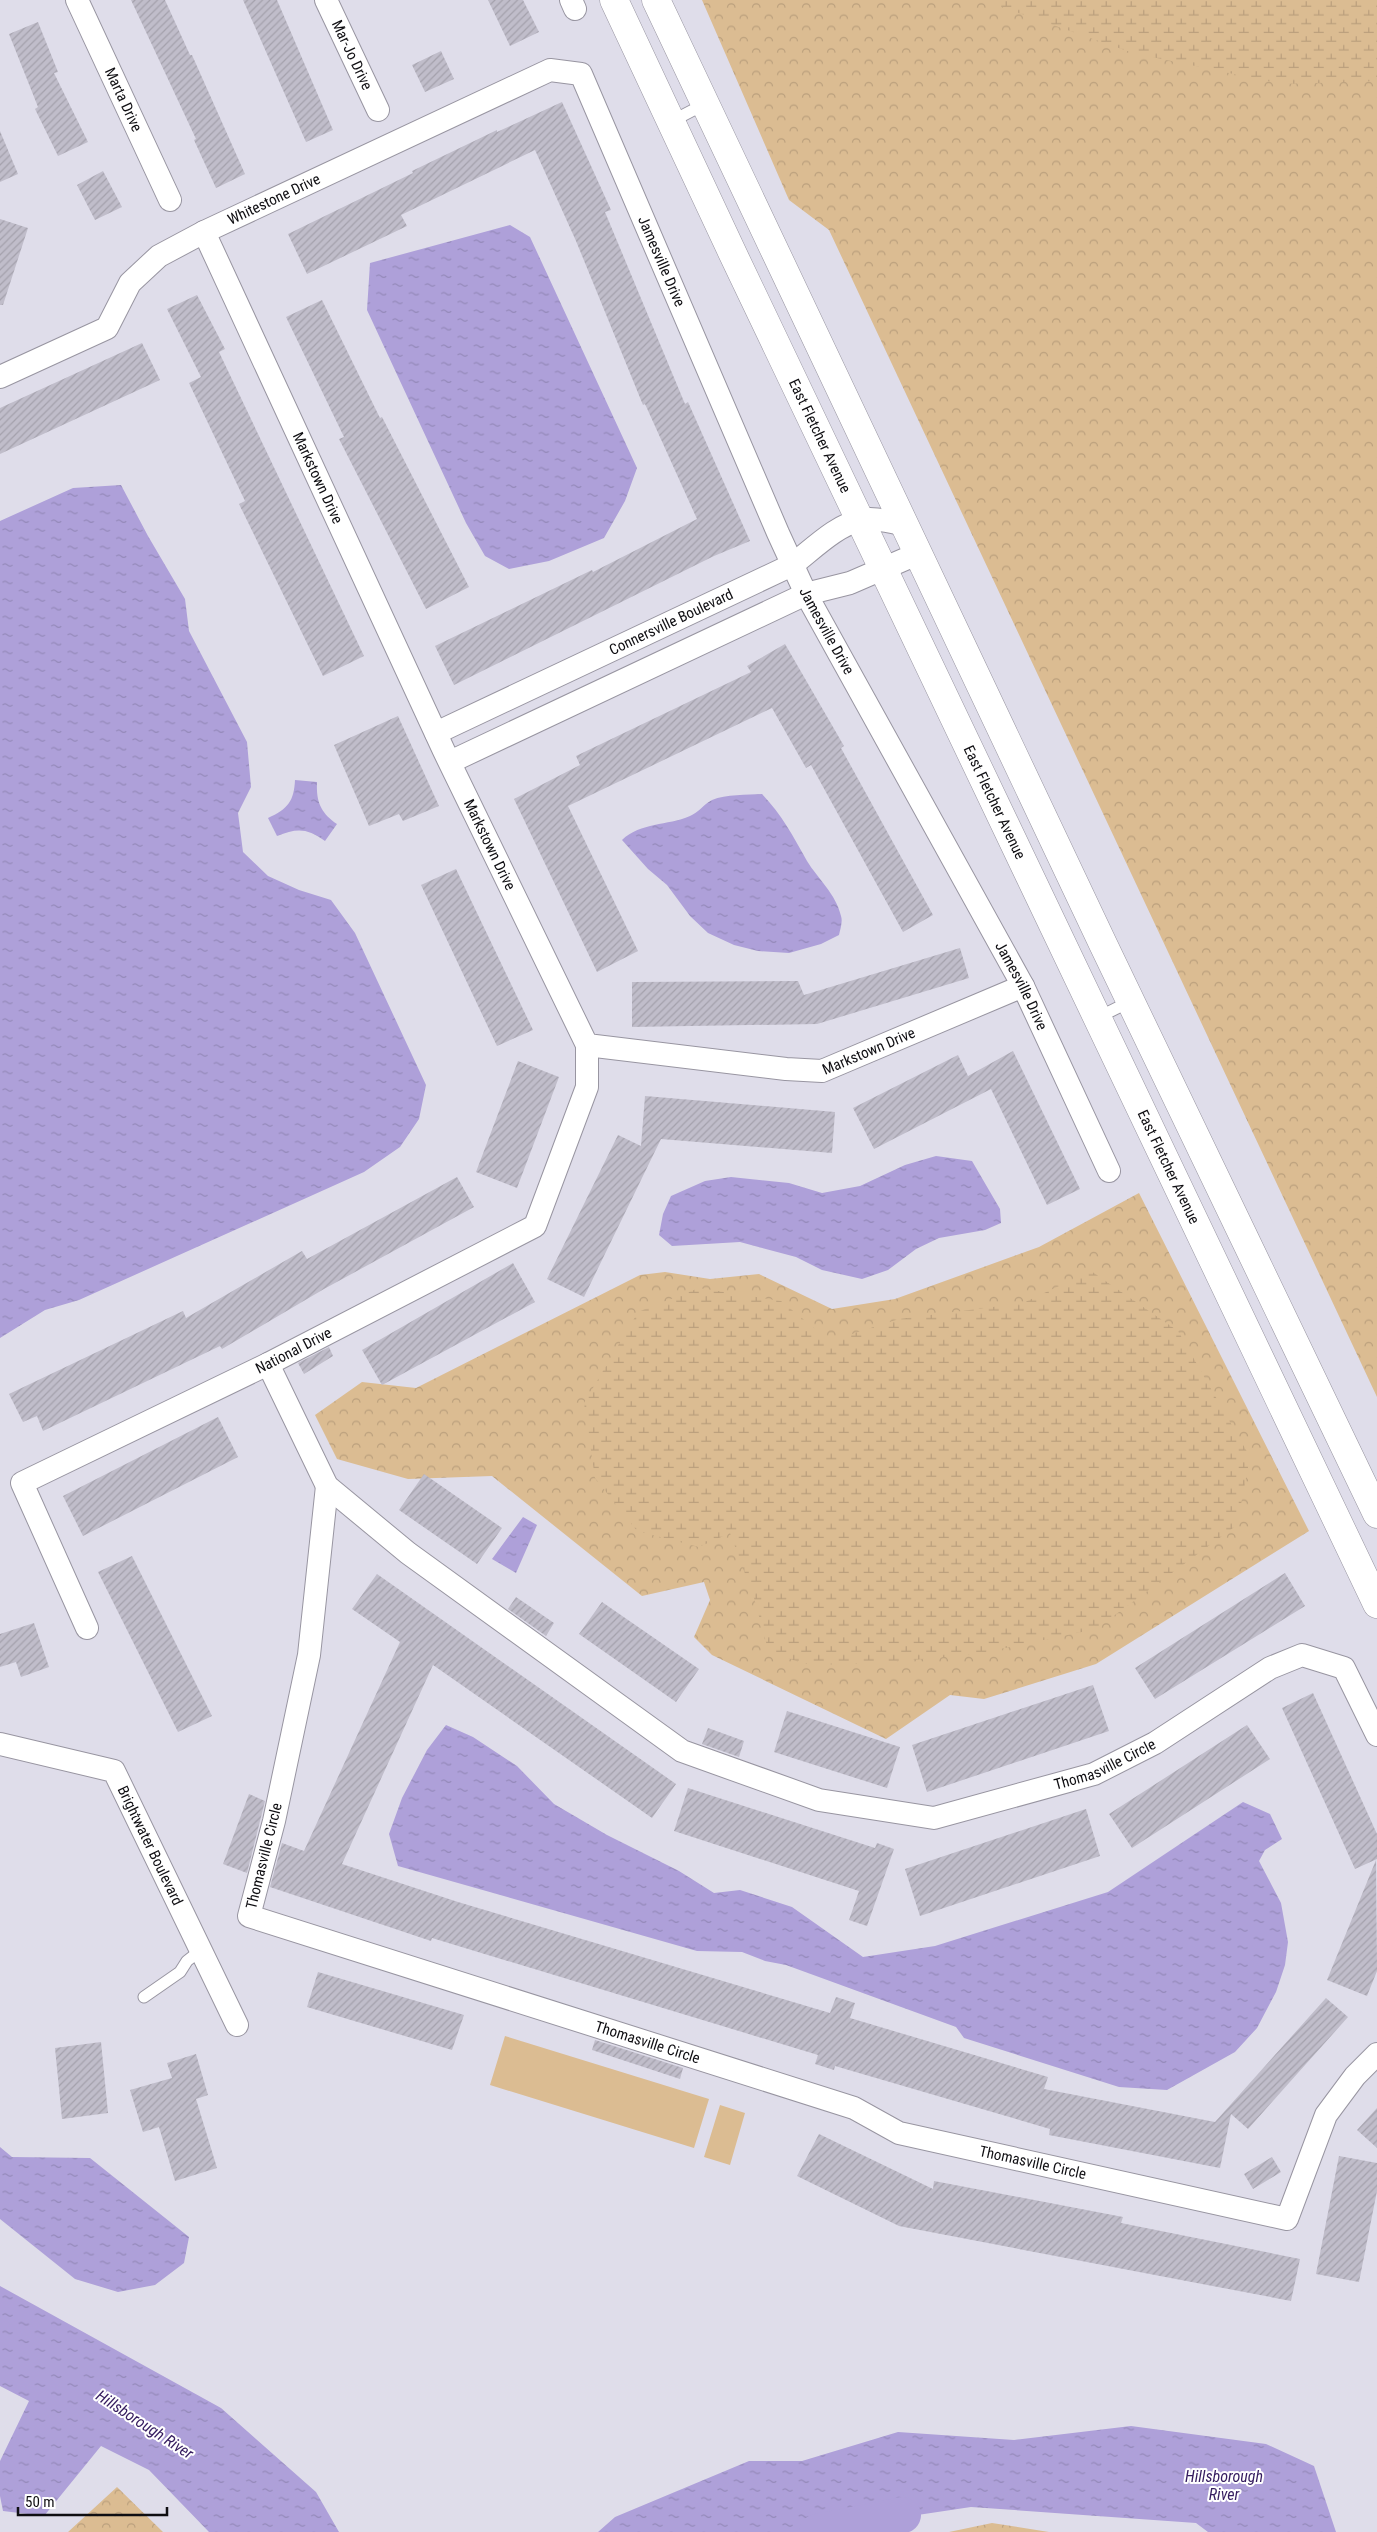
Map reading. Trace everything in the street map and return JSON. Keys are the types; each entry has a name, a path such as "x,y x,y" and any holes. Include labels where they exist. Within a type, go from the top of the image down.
{"main road":[{"name":"East Fletcher Avenue","path":"614,0 1377,1604"},
{"path":"656,0 917,554 1377,1514"}],"street":[{"name":"Marta Drive","path":"77,0 170,200"},
{"name":"Mar-Jo Drive","path":"326,0 378,110"},
{"name":"Whitestone Drive","path":"0,377 107,328 130,283 159,256 204,232 550,70 581,74"},
{"name":"Jamesville Drive","path":"581,74 806,594 1022,986 1108,1170"},
{"name":"Markstown Drive","path":"204,232 436,733 587,1045 786,1069 822,1071 1022,986"},
{"name":"Connersville Boulevard","path":"436,733 792,564 837,531 860,520 872,519 903,524"},
{"path":"450,762 806,594 850,584 917,554"},
{"name":"National Drive","path":"87,1628 22,1483 268,1364 535,1226 587,1087 587,1045"},
{"name":"Thomasville Circle","path":"268,1364 327,1486 408,1553 682,1751 819,1800 934,1818 1094,1774 1155,1742 1270,1668 1302,1655 1344,1668 1377,1734"},
{"name":"Thomasville Circle","path":"327,1486 309,1655 274,1821 249,1916 854,2108 899,2134 1286,2219 1326,2115 1355,2076 1377,2054"},
{"name":"Brightwater Boulevard","path":"0,1744 114,1771 237,2025"}],"lane":[{"path":"672,121 705,104"},
{"path":"1097,1018 1131,1001"},
{"path":"144,1997 180,1972 187,1961 201,1950"}],"green space":[{"path":"702,0 1377,0 1377,1397 829,230 789,200"},
{"path":"982,0 1377,0 1377,81 1282,84 1133,53"},
{"path":"1139,1193 1309,1531 1096,1664 984,1699 950,1695 886,1739 712,1655 694,1637 710,1600 704,1582 642,1596 492,1476 408,1479 337,1459 315,1415 362,1382 416,1388 640,1275 665,1272 710,1279 759,1274 832,1309 895,1299 1039,1247"},
{"path":"1091,1271 1178,1331 1250,1457 1237,1525 1096,1629 976,1654 881,1663 810,1665 769,1653 754,1598 730,1533 699,1547 637,1531 595,1478 584,1403 638,1312 699,1288 781,1301 830,1341 899,1319 1023,1303"},
{"path":"505,2036 709,2099 694,2148 490,2085"},
{"path":"720,2105 745,2113 730,2165 704,2157"},
{"path":"117,2487 163,2532 68,2532"},
{"path":"992,2523 1049,2532 949,2532"}],"water":[{"path":"510,225 530,237 637,468 625,501 604,538 549,561 509,569 485,556 466,523 367,310 370,263"},
{"path":"121,485 185,599 189,631 247,742 251,787 238,813 243,852 268,876 299,890 331,900 355,933 426,1085 419,1119 400,1147 364,1172 79,1300 45,1310 0,1338 0,521 73,488"},
{"path":"295,780 317,782 317,795 323,811 337,824 325,841 313,834 302,831 277,836 268,818 289,804"},
{"path":"762,794 781,818 807,861 831,894 842,918 839,935 821,944 789,953 758,951 734,945 708,933 690,916 667,885 648,869 622,840 637,830 690,816 712,800 718,798"},
{"path":"936,1156 972,1161 1000,1209 1001,1223 985,1230 939,1238 916,1249 888,1270 862,1279 822,1270 796,1257 740,1242 672,1246 659,1235 663,1214 671,1196 705,1181 731,1177 789,1183 822,1193 860,1186 905,1165"},
{"path":"523,1517 537,1525 516,1573 492,1559"},
{"path":"446,1725 473,1737 517,1766 554,1804 607,1835 679,1871 714,1893 740,1890 792,1907 863,1957 935,1946 1108,1892 1243,1802 1270,1814 1282,1839 1265,1850 1259,1861 1281,1903 1288,1942 1285,1965 1276,1992 1257,2028 1235,2052 1167,2090 1119,2087 964,2038 956,2027 786,1965 765,1961 742,1952 697,1951 398,1866 389,1834 402,1798 427,1750"},
{"path":"0,2147 12,2157 90,2158 189,2237 184,2263 155,2285 118,2292 75,2279 0,2219"},
{"name":"Hillsborough River","path":"0,2286 221,2408 316,2492 339,2532 209,2532 149,2470 101,2446 44,2516 3,2511 0,2496 0,2461 29,2401 0,2386"},
{"name":"Hillsborough River","path":"1131,2426 1266,2444 1314,2466 1336,2532 1208,2532 1196,2523 971,2507 804,2532 598,2532 615,2517 749,2461 802,2461 898,2432 1014,2440"}],"building":[{"path":"131,0 165,0 190,55 192,55 245,174 216,188 194,140 196,139"},
{"path":"243,0 277,0 333,130 306,142"},
{"path":"488,0 523,0 539,32 510,46"},
{"path":"38,22 58,72 54,73 88,142 58,156 35,109 38,107 9,34"},
{"path":"441,51 454,79 425,92 412,65"},
{"path":"562,102 611,210 605,212 685,404 688,402 750,541 714,556 454,685 435,646 592,570 593,572 697,519 645,404 643,405 576,241 535,150 401,215 407,226 307,274 288,234 497,130 497,132"},
{"path":"0,131 18,174 0,182"},
{"path":"103,171 122,207 95,220 77,185"},
{"path":"0,219 28,228 3,305 0,305"},
{"path":"197,295 225,349 219,352 364,656 323,676 239,504 245,501 189,383 201,377 167,309"},
{"path":"322,300 380,418 382,417 469,587 426,609 339,439 344,437 286,317"},
{"path":"142,343 160,380 0,454 0,408"},
{"path":"785,644 844,746 841,748 933,915 903,932 811,765 806,768 772,708 568,806 638,951 597,972 514,799 580,765 576,756 751,672 747,666"},
{"path":"398,716 439,806 403,821 399,814 369,826 334,745"},
{"path":"456,869 533,1030 497,1046 421,885"},
{"path":"960,948 969,978 817,1024 632,1027 632,982 798,981 804,995"},
{"path":"1013,1051 1080,1189 1047,1205 991,1089 874,1149 853,1108 958,1055 968,1076"},
{"path":"518,1061 559,1077 517,1188 476,1172"},
{"path":"645,1096 835,1112 832,1153 661,1139 584,1297 547,1279 618,1135 641,1146"},
{"path":"457,1177 474,1207 324,1289 222,1349 220,1346 43,1431 37,1416 23,1422 9,1394 183,1311 186,1318 302,1251 307,1259"},
{"path":"513,1263 535,1302 382,1385 362,1350"},
{"path":"329,1347 333,1356 304,1374 298,1363"},
{"path":"218,1417 238,1457 83,1536 63,1496"},
{"path":"424,1474 502,1528 477,1564 399,1510"},
{"path":"132,1556 212,1716 178,1732 98,1572"},
{"path":"1285,1573 1305,1606 1155,1699 1135,1668"},
{"path":"377,1574 676,1784 652,1818 433,1665 342,1864 458,1902 830,2013 836,1997 855,2003 850,2018 1048,2077 1044,2089 1215,2122 1326,1998 1348,2017 1248,2129 1231,2114 1220,2168 1049,2135 1050,2129 835,2066 834,2070 815,2064 818,2055 432,1938 431,1941 270,1887 282,1843 304,1851 400,1642 352,1609"},
{"path":"516,1597 554,1623 546,1636 508,1609"},
{"path":"602,1602 699,1669 676,1702 579,1634"},
{"path":"34,1623 49,1667 21,1677 16,1662 0,1667 0,1634"},
{"path":"1093,1685 1109,1731 927,1792 912,1745"},
{"path":"1313,1693 1377,1834 1377,1859 1355,1869 1282,1708"},
{"path":"787,1711 900,1747 887,1788 774,1752"},
{"path":"1247,1725 1270,1759 1132,1848 1109,1814"},
{"path":"708,1728 744,1741 739,1757 702,1744"},
{"path":"688,1788 875,1848 877,1843 894,1849 867,1926 849,1920 859,1891 674,1831"},
{"path":"249,1794 265,1801 247,1873 223,1864"},
{"path":"1086,1809 1100,1856 920,1916 905,1869"},
{"path":"1376,1860 1377,1971 1367,1996 1327,1980"},
{"path":"318,1972 464,2015 452,2050 307,2007"},
{"path":"595,2040 683,2068 680,2079 592,2050"},
{"path":"101,2042 108,2113 62,2119 55,2048"},
{"path":"196,2054 208,2095 196,2099 217,2168 175,2181 159,2127 143,2132 130,2090 172,2078 167,2063"},
{"path":"1377,2108 1377,2148 1357,2130"},
{"path":"819,2134 933,2189 934,2181 1123,2217 1121,2223 1300,2259 1291,2301 899,2226 797,2176"},
{"path":"1339,2156 1377,2163 1377,2191 1359,2282 1316,2274"},
{"path":"1272,2157 1281,2172 1253,2189 1244,2174"}],"waterway":[{"name":"Hillsborough River","path":"817,2532 903,2515"}]}
